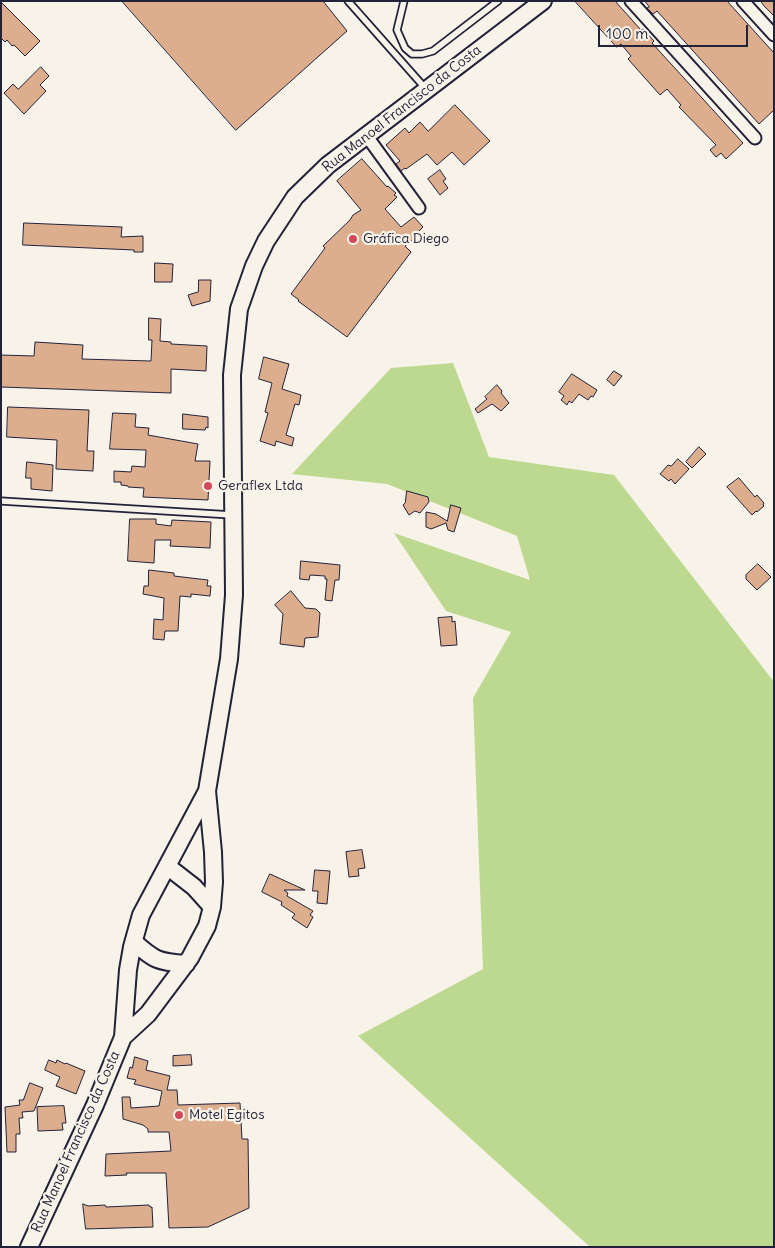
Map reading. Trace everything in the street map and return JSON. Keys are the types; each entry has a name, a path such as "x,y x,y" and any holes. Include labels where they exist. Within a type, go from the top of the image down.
{"main road":[{"name":"Rua Manoel Francisco da Costa","path":"123,1037 148,1014 186,964 208,926 212,907 214,882 213,852 207,791 232,636 234,515 232,375 239,309 247,285 266,241 296,197 328,165 543,1"},
{"name":"Rua Manoel Francisco da Costa","path":"29,1247 95,1106 123,1037 128,970 146,903 207,791"},
{"path":"167,866 194,887 212,907"},
{"path":"134,942 147,954 159,961 186,964"}],"street":[{"path":"631,1 755,138"},
{"path":"743,1 774,35"},
{"path":"366,135 419,208"}],"lane":[{"path":"348,1 426,89"},
{"path":"404,1 397,30 405,48 412,54 433,51 498,1"},
{"path":"396,56 405,48"},
{"path":"1,501 234,515"}],"green space":[{"path":"453,363 489,457 614,475 774,682 774,1247 590,1247 358,1036 483,969 473,698 511,632 446,611 394,533 530,580 517,536 387,484 292,474 391,368"}],"building":[{"path":"122,1 323,1 347,31 236,130"},
{"path":"575,1 615,1 641,30 643,29 654,41 652,43 743,143 726,159 721,153 716,157 710,150 716,145 679,107 681,105 667,89 660,95 628,59 631,56 621,44 617,47"},
{"path":"645,1 727,1 774,53 774,110 759,124 657,11 653,14 647,8 649,7"},
{"path":"761,1 774,1 774,16 764,6"},
{"path":"1,2 40,41 25,56 14,45 12,46 7,40 5,42 1,38"},
{"path":"41,67 49,76 40,85 46,91 24,114 4,93 13,84 18,89"},
{"path":"455,105 490,141 464,165 452,152 437,165 427,154 401,171 396,164 400,161 386,145 405,128 409,133 420,122 428,131"},
{"path":"362,159 387,187 396,193 394,195 397,197 385,209 401,227 414,217 423,227 415,235 416,237 405,246 411,252 347,337 291,294 325,248 323,246 353,215 361,210 337,181"},
{"path":"440,170 446,179 443,181 448,188 440,195 428,179"},
{"path":"24,223 122,227 121,237 143,236 143,252 23,245"},
{"path":"155,263 173,264 172,282 155,282"},
{"path":"199,280 211,280 210,301 192,306 188,295 198,292"},
{"path":"149,318 161,319 160,341 171,342 171,344 207,346 206,371 171,369 171,393 1,387 1,355 34,356 35,342 83,345 82,359 151,361 152,340 149,340"},
{"path":"264,357 289,364 282,389 301,395 299,405 295,404 286,435 294,438 292,446 276,441 275,446 260,441 268,413 265,412 272,383 259,379"},
{"path":"614,371 622,376 614,386 607,380"},
{"path":"572,374 597,390 593,397 591,396 588,400 579,394 572,403 569,401 567,405 561,400 564,396 559,392"},
{"path":"497,385 509,403 501,411 492,404 478,413 475,409 487,399 485,397"},
{"path":"8,407 89,410 87,451 94,451 93,471 56,469 57,440 7,437"},
{"path":"113,413 136,414 135,427 149,428 148,435 198,444 195,461 210,461 208,500 143,497 144,488 128,487 121,485 121,482 114,482 114,471 131,472 132,466 145,467 146,450 110,449"},
{"path":"183,414 208,417 208,428 206,427 205,430 183,429"},
{"path":"699,447 706,454 692,468 686,462"},
{"path":"678,459 689,469 675,484 671,479 669,481 660,474 668,465 671,466"},
{"path":"27,462 53,465 52,491 31,489 31,478 26,478"},
{"path":"739,478 755,497 757,495 764,503 764,506 752,515 727,487"},
{"path":"407,491 428,497 429,502 420,513 415,511 409,515 403,505"},
{"path":"451,505 461,508 454,532 448,530 446,523 431,529 426,527 426,512 436,514 447,521"},
{"path":"130,519 156,519 156,524 171,526 172,520 211,522 210,548 170,546 171,540 155,540 154,563 128,561"},
{"path":"301,561 340,565 339,580 335,580 332,601 325,600 327,579 325,579 325,576 310,575 309,580 300,579"},
{"path":"758,564 771,577 757,590 746,579 746,575"},
{"path":"149,570 174,573 174,576 208,580 207,586 211,586 210,596 191,594 191,597 180,596 178,631 165,631 164,640 153,639 154,619 163,620 164,598 143,594 144,586 148,586"},
{"path":"291,591 305,608 316,609 320,613 318,637 305,638 304,647 280,644 283,614 275,605"},
{"path":"452,617 452,622 455,621 457,645 441,646 438,618"},
{"path":"362,850 365,868 358,869 359,876 349,877 346,852"},
{"path":"315,870 330,871 327,904 317,903 318,891 313,891"},
{"path":"270,874 305,890 284,890 288,893 287,896 313,911 310,915 313,917 307,928 292,918 295,914 281,905 282,902 262,892"},
{"path":"191,1055 192,1065 173,1066 173,1056"},
{"path":"135,1057 148,1061 146,1070 170,1076 167,1090 177,1090 178,1105 240,1103 242,1139 248,1139 249,1208 208,1227 169,1228 166,1173 126,1173 127,1175 105,1176 106,1154 171,1151 169,1132 148,1132 148,1129 143,1125 123,1119 122,1097 130,1097 131,1108 159,1106 162,1091 134,1084 136,1080 127,1078"},
{"path":"49,1060 56,1063 57,1060 85,1071 76,1094 56,1086 60,1077 45,1070"},
{"path":"30,1083 43,1088 34,1111 22,1112 23,1118 19,1118 20,1134 16,1134 16,1152 7,1152 5,1107 20,1105 19,1100 23,1100"},
{"path":"64,1106 66,1123 62,1123 63,1130 38,1131 37,1107"},
{"path":"83,1204 88,1206 105,1205 106,1207 149,1205 152,1207 153,1227 86,1229"}],"place":[{"name":"Gráfica Diego","path":"353,239"},
{"name":"Geraflex Ltda","path":"208,486"},
{"name":"Motel Egitos","path":"179,1115"}]}
